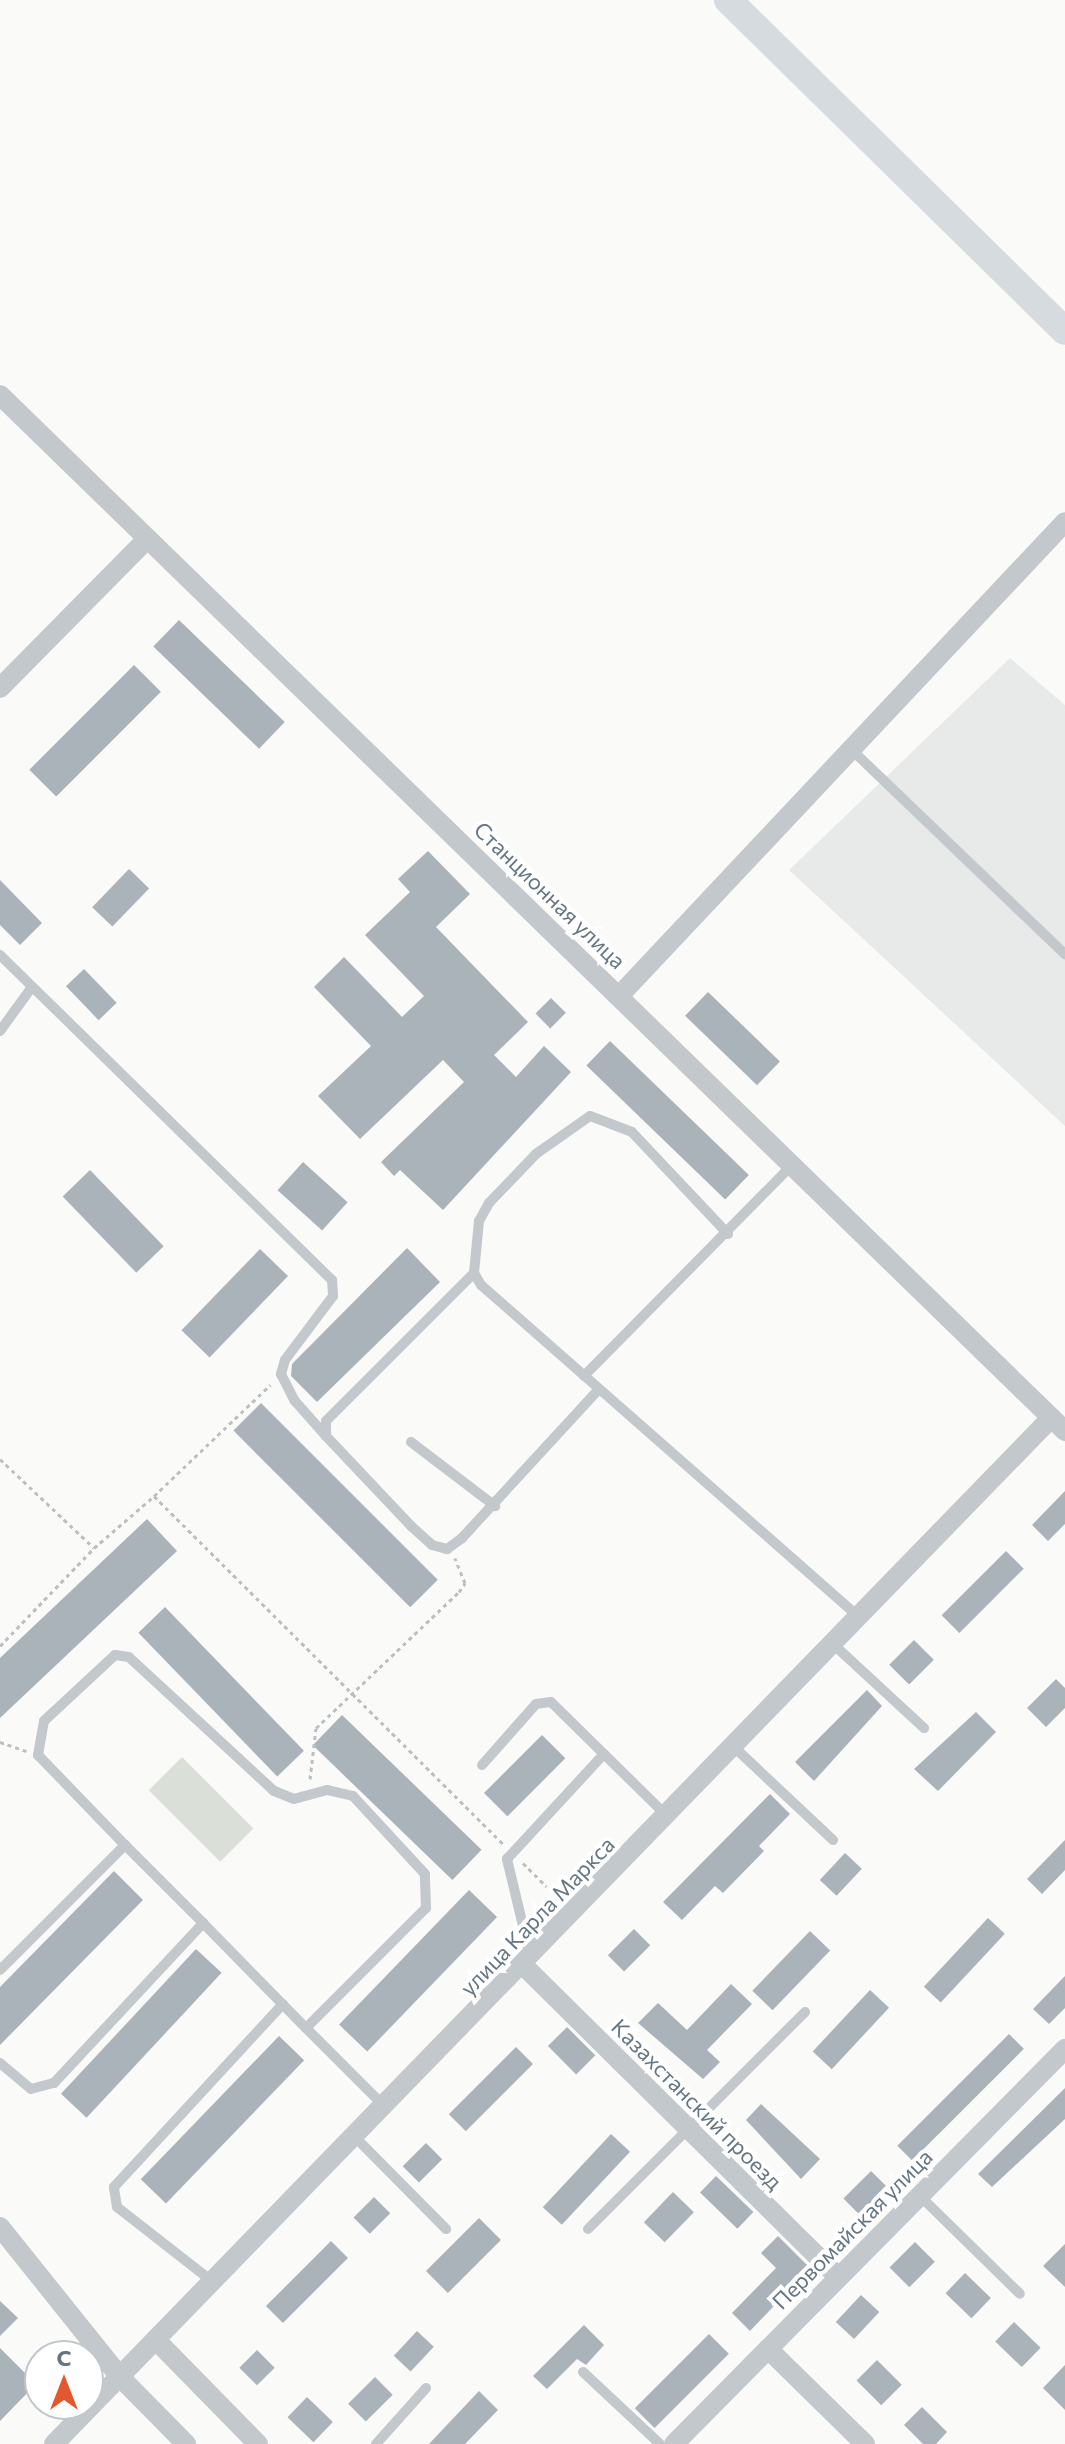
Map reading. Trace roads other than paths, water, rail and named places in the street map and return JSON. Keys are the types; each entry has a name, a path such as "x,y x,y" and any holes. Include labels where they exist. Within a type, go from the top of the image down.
{"main road":[{"path":"728,0 1065,331"}],"street":[{"name":"Станционная улица","path":"0,395 146,540 620,995 1058,1425"},
{"path":"620,995 853,751 1065,522"},
{"path":"0,688 146,540"},
{"name":"улица Карла Маркса","path":"54,2444 859,1617 1058,1425"},
{"name":"Казахстанский проезд","path":"527,1961 686,2127 838,2277"},
{"name":"Первомайская улица","path":"674,2444 1065,2050"},
{"path":"0,2227 121,2378 186,2444"},
{"path":"156,2340 258,2444"},
{"path":"768,2349 865,2444"}],"lane":[{"path":"853,751 1065,954"},
{"path":"0,955 332,1280 333,1296 285,1360 281,1374 295,1401 432,1545 447,1549 495,1506 559,1428 599,1389"},
{"path":"0,1031 32,987"},
{"path":"728,1234 632,1132 590,1116 536,1154 489,1203 479,1221 474,1273 481,1285 859,1617"},
{"path":"584,1376 728,1234 792,1165"},
{"path":"326,1436 326,1421 474,1273"},
{"path":"411,1442 495,1506"},
{"path":"833,1644 924,1728"},
{"path":"306,2028 426,1908 429,1889 425,1874 353,1796 327,1790 294,1799 253,1774 129,1657 115,1655 44,1721 38,1755 125,1845 203,1923 306,2028 384,2106"},
{"path":"482,1765 542,1702 551,1702 667,1816"},
{"path":"734,1747 833,1840"},
{"path":"527,1961 515,1907 510,1851 604,1754"},
{"path":"0,1970 125,1845"},
{"path":"0,2063 31,2089 54,2083 203,1923"},
{"path":"213,2282 117,2207 114,2187 283,2004"},
{"path":"588,2229 686,2127 805,2012"},
{"path":"354,2136 446,2229"},
{"path":"919,2195 1020,2294"},
{"path":"583,2372 660,2444"},
{"path":"376,2444 426,2388"}]}
